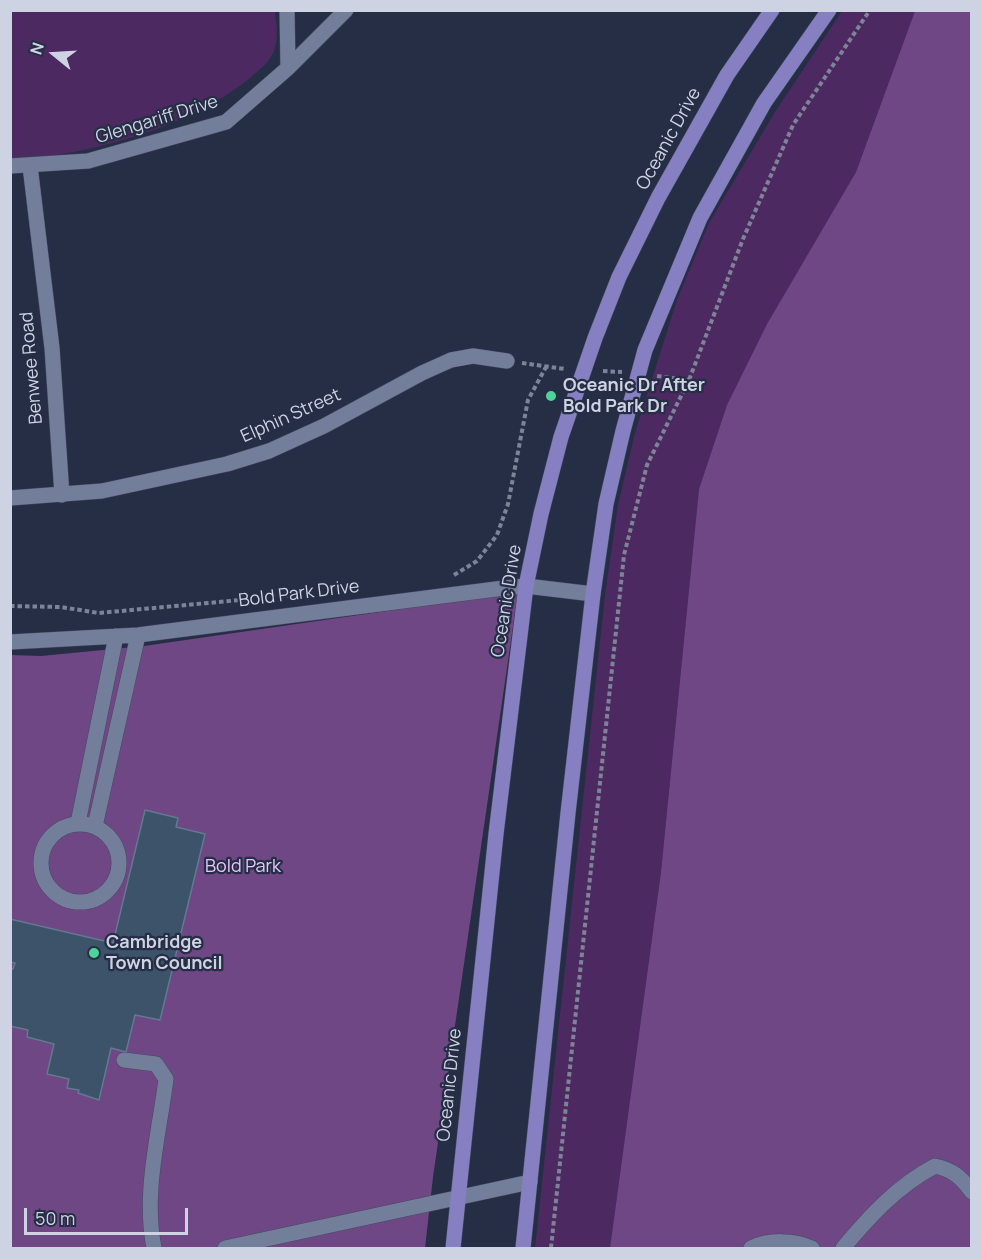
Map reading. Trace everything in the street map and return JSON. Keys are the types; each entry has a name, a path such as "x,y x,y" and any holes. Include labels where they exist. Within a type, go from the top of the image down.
{"main road":[{"name":"Oceanic Drive","path":"453,1248 495,846 526,586 541,514 561,437 619,277 658,198 727,75 772,10"},
{"path":"523,1248 593,594 606,504 637,373 666,296 700,218 764,103 829,10"}],"street":[{"path":"287,10 288,68"},
{"name":"Glengariff Drive","path":"10,166 88,161 226,122 288,68 346,10"},
{"name":"Benwee Road","path":"30,166 52,348 62,495"},
{"name":"Elphin Street","path":"10,498 102,491 227,464 269,451 302,436 451,360 473,356 507,361"},
{"name":"Bold Park Drive","path":"10,642 138,635 526,586 593,594"},
{"path":"95,826 138,635"},
{"path":"78,823 116,636"},
{"path":"78,823 95,826 106,833 115,844 119,857 119,871 114,883 105,894 94,901 67,901 55,894 46,884 41,871 41,857 45,844 65,826 78,823"},
{"path":"124,1060 156,1064 166,1079 152,1176 149,1225 154,1248"},
{"path":"843,1248 878,1207 913,1178 935,1166 949,1169 962,1179 972,1192"},
{"path":"225,1248 530,1182"},
{"path":"751,1248 783,1241 812,1248"}],"path":[{"path":"551,1248 624,555 646,465 688,381 743,239 794,125 870,10"},
{"path":"445,577 455,575 477,561 497,535 508,504 528,400 546,367"},
{"path":"10,606 60,607 99,613 302,594"}],"shaded area":[{"path":"11,11 275,11 276,46 267,63 250,78 225,96 168,125 105,145 41,158 11,161"},
{"path":"842,11 915,11 856,172 767,324 727,405 699,489 661,872 610,1248 535,1248 605,595 618,505 635,433 677,300 709,223 775,112"}],"green space":[{"path":"915,11 971,11 971,1248 610,1248 661,872 699,489 727,405 767,324 856,172"},
{"name":"Bold Park","path":"518,592 433,1177 425,1248 11,1248 11,655 41,656 144,646"}],"building":[{"name":"Cambridge Town Council","path":"145,810 178,818 176,827 205,834 160,1020 135,1015 126,1052 111,1048 99,1100 78,1093 79,1090 67,1088 69,1079 47,1074 54,1044 27,1037 28,1030 10,1026 10,968 13,969 15,963 10,962 10,919 113,943"}],"place":[{"name":"Oceanic Dr After Bold Park Dr","path":"551,396"},
{"name":"Cambridge Town Council","path":"94,953"}]}
